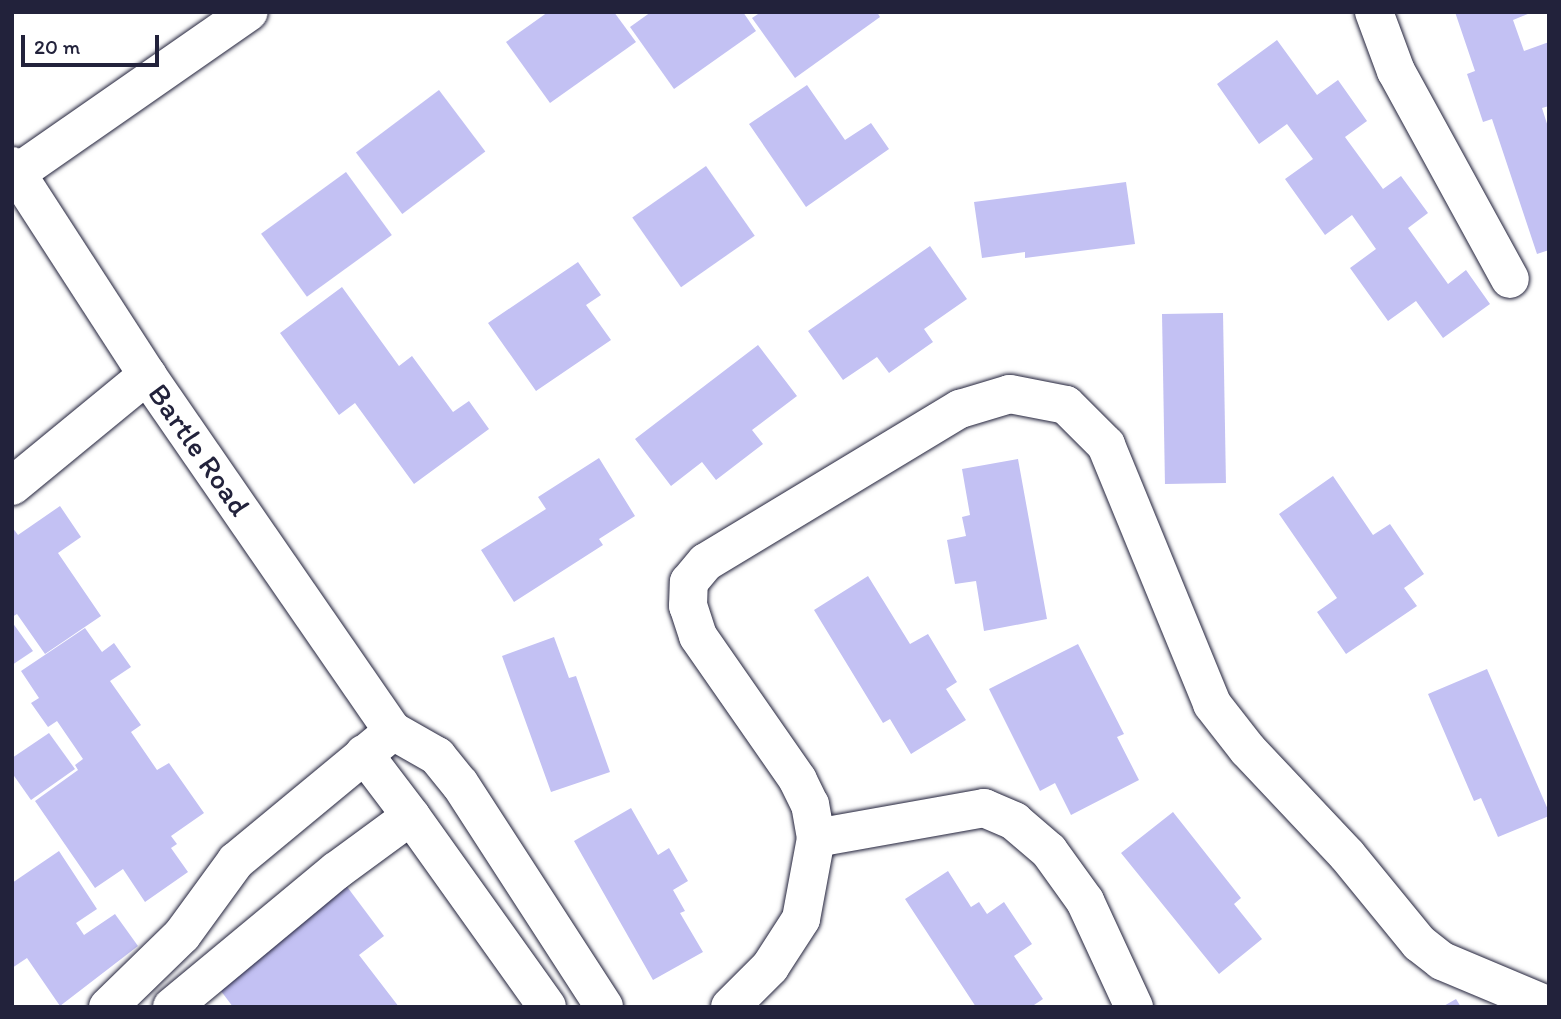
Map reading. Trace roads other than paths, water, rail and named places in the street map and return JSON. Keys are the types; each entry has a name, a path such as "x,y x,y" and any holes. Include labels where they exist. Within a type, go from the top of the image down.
{"street":[{"path":"17,181 249,12"},
{"path":"1374,12 1396,71 1510,279"},
{"name":"Bartle Road","path":"17,181 147,375 378,742 411,816 547,1007"},
{"path":"12,486 147,375"},
{"path":"730,1007 770,967 801,919 814,868 816,838 810,804 798,780 698,636 688,606 689,582 706,562 973,403 1010,394 1054,399 1081,416 1106,445 1207,694 1248,750 1347,855 1419,943 1442,961 1549,1006"},
{"path":"108,1007 182,935 236,861 378,742 437,756 460,784 604,1007"},
{"path":"816,838 984,808 1014,821 1049,851 1084,901 1134,1007"},
{"path":"172,1007 336,871 411,816"}]}
